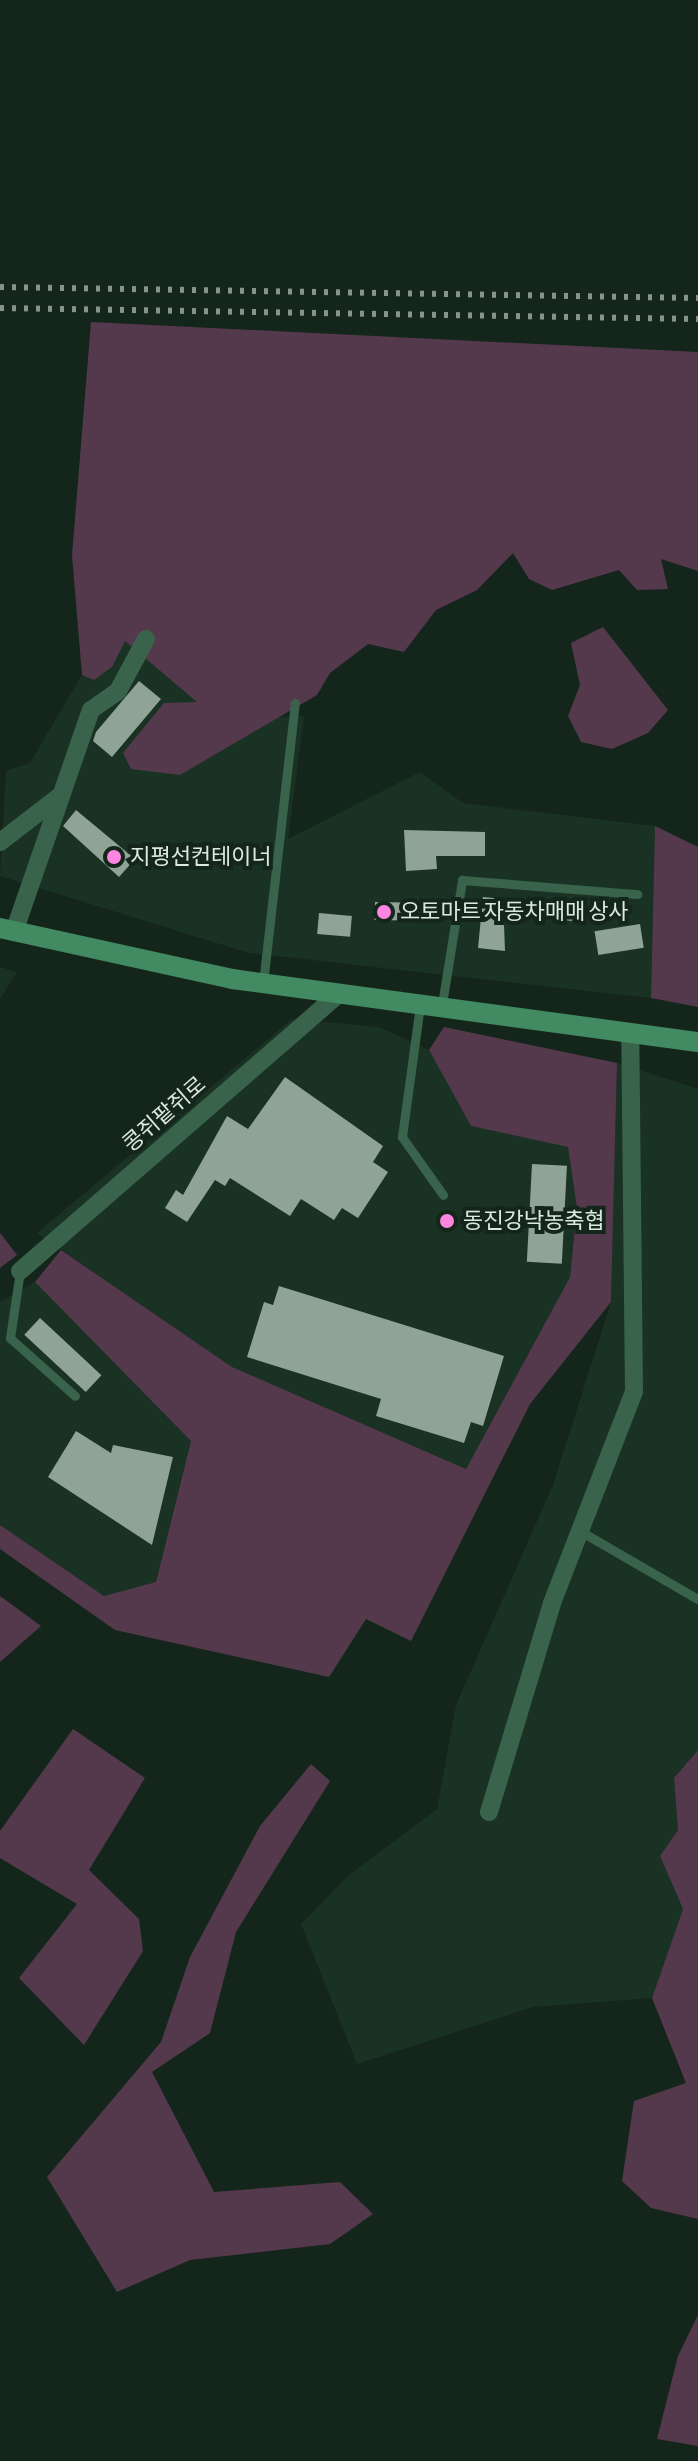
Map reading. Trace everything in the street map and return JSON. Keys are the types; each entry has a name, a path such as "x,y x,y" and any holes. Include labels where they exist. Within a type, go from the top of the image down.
{"main road":[{"path":"7,930 100,956 263,983 420,1001 698,1042"}],"street":[{"path":"7,930 91,710 118,691 146,639"},
{"path":"0,842 61,795"},
{"name":"콩쥐팥쥐로","path":"20,1271 340,993"},
{"path":"489,1812 580,1531 634,1392 630,1032"}],"lane":[{"path":"263,983 295,703"},
{"path":"442,1004 462,880 637,894"},
{"path":"420,1001 402,1137 443,1195"},
{"path":"20,1271 10,1338 75,1396"},
{"path":"580,1531 698,1599"}],"shaded area":[{"path":"91,322 698,352 698,571 661,559 668,589 637,590 619,570 552,590 529,579 513,553 477,590 436,610 404,652 368,644 330,673 317,695 180,775 131,769 123,753 164,703 197,702 125,641 112,667 94,680 82,675 72,555"},
{"path":"603,627 668,710 648,733 612,749 581,742 568,716 580,685 571,643"},
{"path":"125,641 198,702 180,775 272,718 304,716 288,839 420,772 463,803 655,826 651,998 249,953 0,876 6,771 30,763 82,675 94,680"},
{"path":"655,826 698,847 698,1007 651,998"},
{"path":"0,967 17,972 0,999"},
{"path":"292,1019 379,1027 429,1050 471,1126 568,1147 577,1208 570,1277 466,1469 232,1367 37,1233"},
{"path":"444,1027 617,1063 611,1302 530,1404 411,1641 366,1619 329,1677 115,1630 0,1549 0,1525 104,1596 156,1582 191,1441 35,1282 61,1250 232,1367 466,1469 570,1277 577,1208 568,1147 471,1126 429,1050"},
{"path":"617,1063 698,1089 698,1750 674,1778 678,1830 660,1856 683,1909 652,1998 533,2007 357,2064 301,1924 350,1874 437,1809 456,1705 553,1485 611,1302"},
{"path":"0,1233 17,1255 0,1268"},
{"path":"35,1282 191,1441 156,1582 104,1596 0,1525 0,1302"},
{"path":"0,1596 41,1626 0,1662"},
{"path":"73,1729 145,1778 89,1870 139,1919 143,1951 84,2045 19,1978 77,1904 0,1858 0,1831"},
{"path":"698,1750 698,2219 651,2208 622,2181 634,2101 686,2083 652,1998 683,1909 660,1856 678,1830 674,1778"},
{"path":"311,1764 330,1781 236,1932 210,2033 152,2072 214,2192 340,2182 373,2214 330,2244 190,2260 117,2292 47,2177 161,2042 190,1957 260,1826"},
{"path":"698,2315 698,2446 657,2439 678,2356"}],"building":[{"path":"139,681 161,699 112,757 93,741 96,732"},
{"path":"76,810 135,859 119,877 63,826"},
{"path":"404,830 485,832 485,856 436,856 437,869 406,871"},
{"path":"483,897 503,899 505,951 478,948"},
{"path":"375,902 420,903 420,921 375,920"},
{"path":"548,903 574,906 572,921 546,918"},
{"path":"319,913 352,916 350,937 317,934"},
{"path":"640,924 644,948 598,955 595,931"},
{"path":"285,1077 383,1146 373,1162 388,1172 358,1218 342,1208 334,1220 301,1199 290,1216 230,1178 225,1186 215,1180 187,1222 165,1208 176,1190 183,1195 227,1116 248,1129"},
{"path":"532,1164 567,1166 562,1264 527,1262"},
{"path":"279,1286 504,1356 483,1426 471,1422 464,1443 376,1416 381,1399 247,1357 264,1302 273,1305"},
{"path":"40,1318 101,1375 86,1392 24,1335"},
{"path":"76,1431 111,1453 113,1445 173,1457 152,1545 48,1477"}],"railway":[{"path":"0,287 698,298"},
{"path":"0,308 698,319"}],"place":[{"name":"지평선컨테이너","path":"114,857"},
{"name":"오토마트 자동차매매 상사","path":"384,912"},
{"name":"동진강낙농축협","path":"447,1221"}]}
